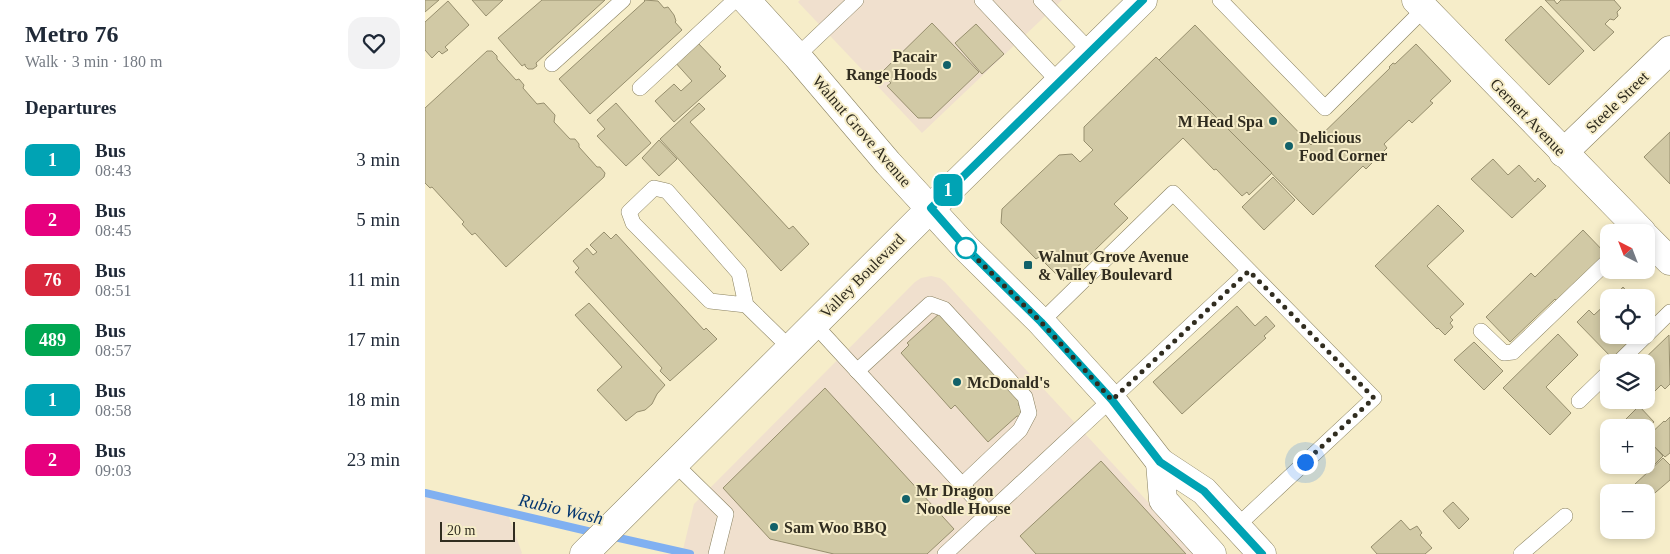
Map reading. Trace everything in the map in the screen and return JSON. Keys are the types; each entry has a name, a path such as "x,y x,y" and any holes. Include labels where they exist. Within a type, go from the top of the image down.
{"main road":[{"name":"Walnut Grove Avenue","path":"746,0 797,56 888,163 966,248 1041,322 1112,400 1160,462 1204,491 1262,554"},
{"name":"Valley Boulevard","path":"584,554 1143,0"},
{"name":"Gernert Avenue","path":"1420,4 1632,224"},
{"name":"Steele Street","path":"1563,153 1670,50"},
{"name":"Gernert Avenue","path":"1655,247 1670,261"},
{"path":"1160,462 1163,500 1213,554"}],"lane":[{"path":"552,64 623,0"},
{"path":"640,88 735,0"},
{"path":"797,56 856,0"},
{"path":"982,0 1059,82"},
{"path":"1041,0 1091,52"},
{"path":"1220,0 1325,108 1420,4"},
{"path":"746,305 710,301 633,224 629,212 654,188 667,191 739,272 746,305 790,348"},
{"path":"1041,322 1173,194 1374,398 1236,527"},
{"path":"1481,331 1505,353 1513,352 1600,269"},
{"path":"945,554 1249,271"},
{"path":"857,371 930,304 944,309 1025,396 1029,413 1020,430 962,485"},
{"path":"1627,354 1670,312"},
{"path":"814,324 989,514"},
{"path":"1579,401 1600,381"},
{"path":"675,464 726,514 716,554"},
{"path":"1521,554 1565,516"}],"shaded area":[{"path":"800,0 1062,0 922,133 798,2"},
{"path":"931,276 940,278 945,282 1196,554 682,554 694,504 915,282 921,278"},
{"path":"425,493 507,512 522,553 425,554"}],"building":[{"path":"425,0 439,0 425,12"},
{"path":"472,0 503,0 486,16"},
{"path":"542,0 605,0 536,63 537,66 533,69 528,69 525,64 522,66 498,38"},
{"path":"644,0 658,1 664,8 668,7 674,15 675,22 682,30 590,114 559,79"},
{"path":"1545,0 1554,0 1557,4 1561,0 1614,0 1621,8 1614,20 1610,19 1605,24 1614,32 1594,51"},
{"path":"448,1 469,25 445,47 448,50 442,54 439,51 432,58 425,50 425,22"},
{"path":"1541,6 1584,51 1549,85 1505,40"},
{"path":"932,23 979,72 931,118 918,118 887,86 891,83 881,73"},
{"path":"976,24 1004,54 982,74 955,43"},
{"path":"1195,25 1311,145 1393,63 1395,64 1416,44 1451,81 1430,101 1433,103 1412,123 1409,120 1384,144 1387,148 1366,169 1363,166 1313,215 1159,60"},
{"path":"696,41 721,67 719,69 726,76 674,122 655,101 674,84 681,91 692,81 674,61"},
{"path":"487,51 492,51 516,80 519,79 524,85 523,88 537,104 544,103 555,115 554,122 570,139 575,139 579,147 605,173 604,177 506,267 475,233 472,235 462,224 464,222 432,187 430,188 425,183 425,108"},
{"path":"1156,57 1272,173 1249,195 1247,192 1242,196 1183,138 1114,204 1128,218 1063,281 1039,257 1036,259 1001,223 1002,209 1059,155 1072,154 1080,162 1093,150 1084,141 1084,127"},
{"path":"616,103 651,143 626,166 597,136 605,129 597,120"},
{"path":"699,103 705,109 690,122 789,229 793,226 809,244 781,271 660,139"},
{"path":"1670,132 1670,184 1644,157"},
{"path":"659,140 677,159 659,176 642,158"},
{"path":"1493,159 1508,175 1519,165 1535,182 1538,178 1546,186 1512,218 1471,179"},
{"path":"1273,177 1295,200 1264,230 1242,207"},
{"path":"1438,205 1464,231 1427,266 1464,304 1450,317 1453,320 1450,323 1453,327 1445,335 1375,266"},
{"path":"1583,230 1600,248 1600,262 1558,302 1555,299 1510,342 1486,317 1531,273 1535,277"},
{"path":"604,232 611,239 616,234 704,330 706,328 717,339 670,381 660,371 662,368 575,272 579,268 573,261 587,248 593,255 597,252 590,245"},
{"path":"589,303 665,385 657,394 652,404 645,410 637,412 626,421 597,390 622,367 575,315"},
{"path":"1237,306 1255,326 1266,316 1275,326 1264,336 1266,338 1182,414 1153,382"},
{"path":"1600,309 1600,344 1628,344 1618,354 1608,354 1577,322 1589,310 1594,315"},
{"path":"940,313 1019,400 1021,417 1017,416 988,442 955,405 951,409 901,353 909,345 907,343"},
{"path":"1558,334 1578,355 1546,387 1571,413 1550,435 1503,388"},
{"path":"1669,335 1670,384 1665,389 1661,385 1655,391 1655,354 1649,354"},
{"path":"1474,342 1503,371 1484,390 1454,360"},
{"path":"825,388 954,529 927,554 834,554 770,539 723,488"},
{"path":"1636,409 1642,409 1651,419 1626,419"},
{"path":"1670,417 1670,453 1665,457 1655,447 1655,430"},
{"path":"1655,447 1663,456 1655,464"},
{"path":"1663,458 1670,465 1670,480 1655,493 1655,484 1635,484 1646,474 1655,474 1655,465"},
{"path":"1101,461 1186,554 1036,554 1020,536"},
{"path":"1453,502 1469,519 1459,529 1443,511"},
{"path":"1401,520 1410,530 1417,526 1422,533 1420,535 1432,548 1425,554 1377,554 1371,547"}],"waterway":[{"name":"Rubio Wash","path":"425,493 596,533"},
{"name":"Rubio Wash","path":"610,536 690,554"}],"bus line":[{"name":"1","path":"1143,0 931,208 966,248 1041,322 1112,400 1160,462 1204,491 1262,554"}],"place":[{"name":"Pacair Range Hoods","path":"947,65"},
{"name":"M Head Spa","path":"1273,121"},
{"name":"Delicious Food Corner","path":"1289,146"},
{"name":"Walnut Grove Avenue & Valley Boulevard","path":"1028,265"},
{"name":"McDonald's","path":"957,382"},
{"name":"Mr Dragon Noodle House","path":"906,499"},
{"name":"Sam Woo BBQ","path":"774,527"}],"route":[{"path":"966,248 1041,322 1112,400 1249,271 1374,398 1305,462"}]}
